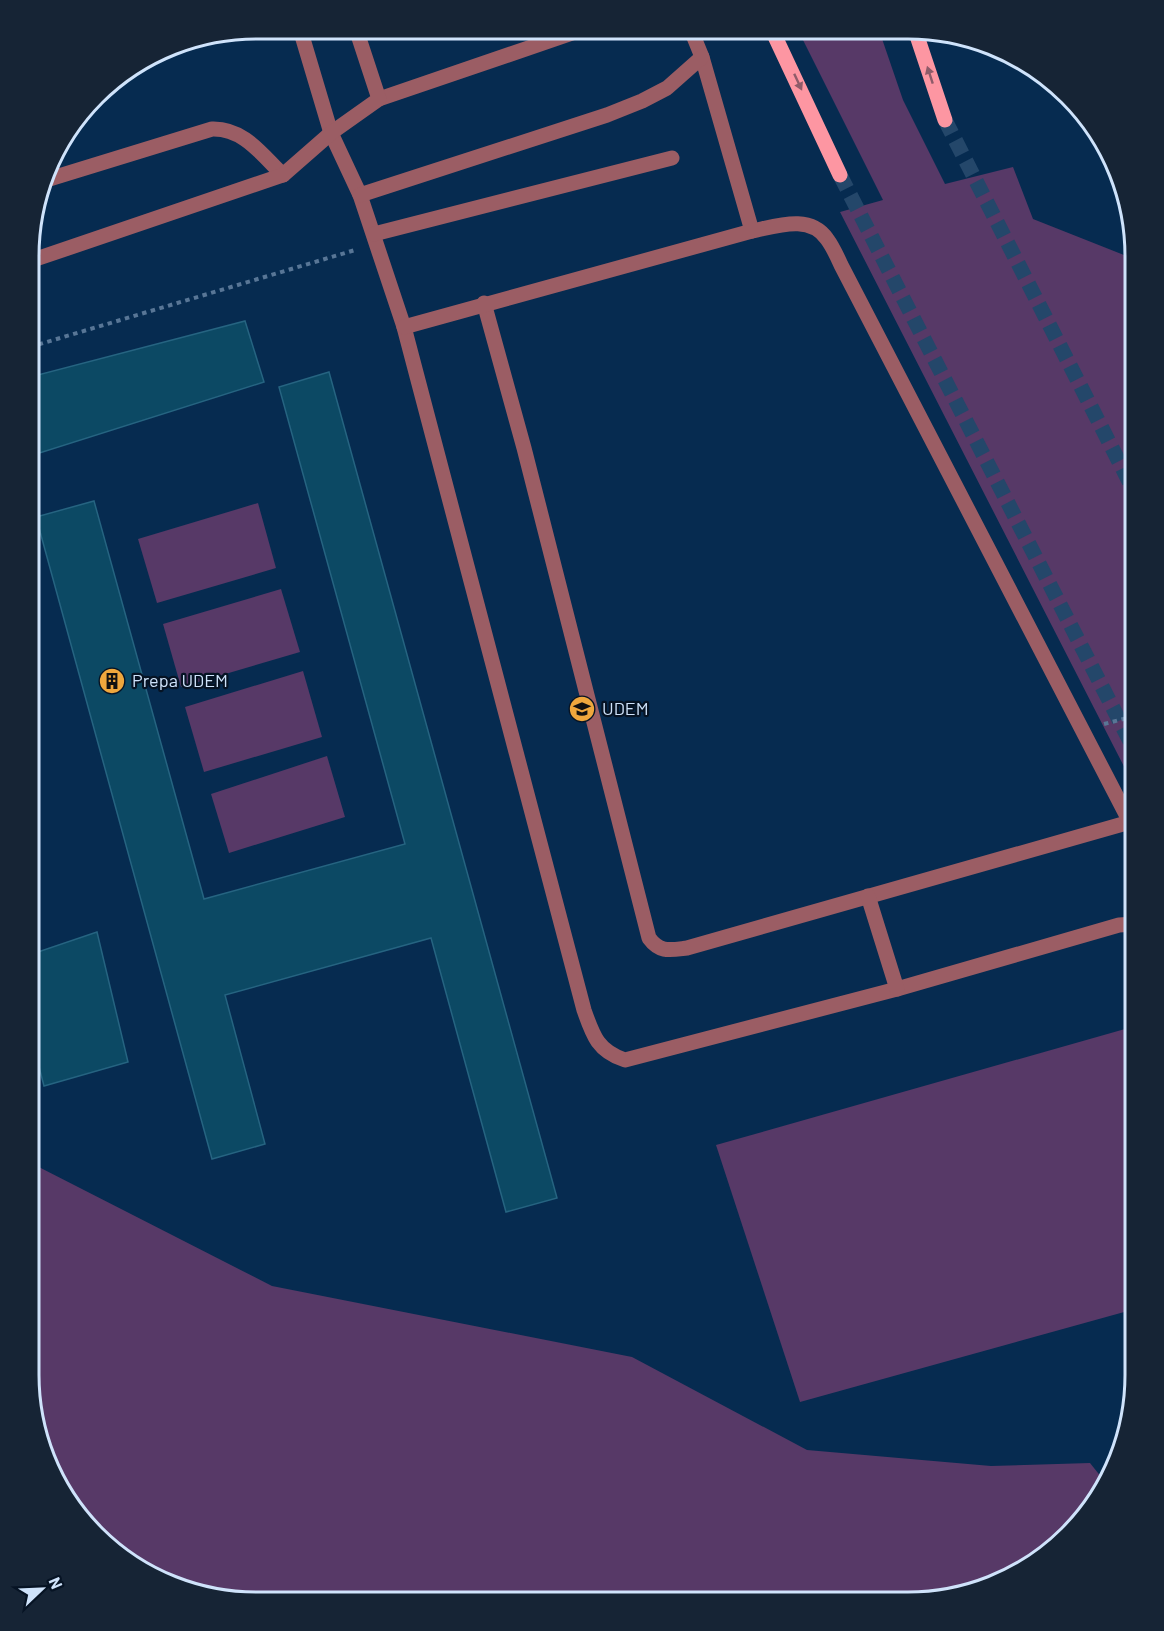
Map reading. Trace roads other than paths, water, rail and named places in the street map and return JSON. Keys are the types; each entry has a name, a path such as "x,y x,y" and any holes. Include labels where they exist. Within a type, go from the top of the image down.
{"main road":[{"path":"776,39 840,175"},
{"path":"918,39 945,120"}],"lane":[{"path":"303,39 331,133 360,195 404,327 584,1010 592,1034 601,1046 612,1055 625,1060 897,989 1125,925"},
{"path":"359,39 379,99"},
{"path":"39,258 283,175 331,133 379,99 555,39"},
{"path":"695,39 702,57 752,231"},
{"path":"360,195 607,115 642,101 668,88 702,57"},
{"path":"54,177 212,129 232,131 244,137 283,175"},
{"path":"375,239 672,158"},
{"path":"404,327 484,303 752,231 798,222 816,228 826,237 1125,808"},
{"path":"484,303 524,448 650,938 655,946 664,950 687,948 1125,825"},
{"path":"868,896 897,989"}],"tunnel":[{"path":"945,120 1125,473"},
{"path":"840,175 1125,731"}],"place":[{"name":"Prepa UDEM","path":"112,681"},
{"name":"UDEM","path":"582,709"}]}
